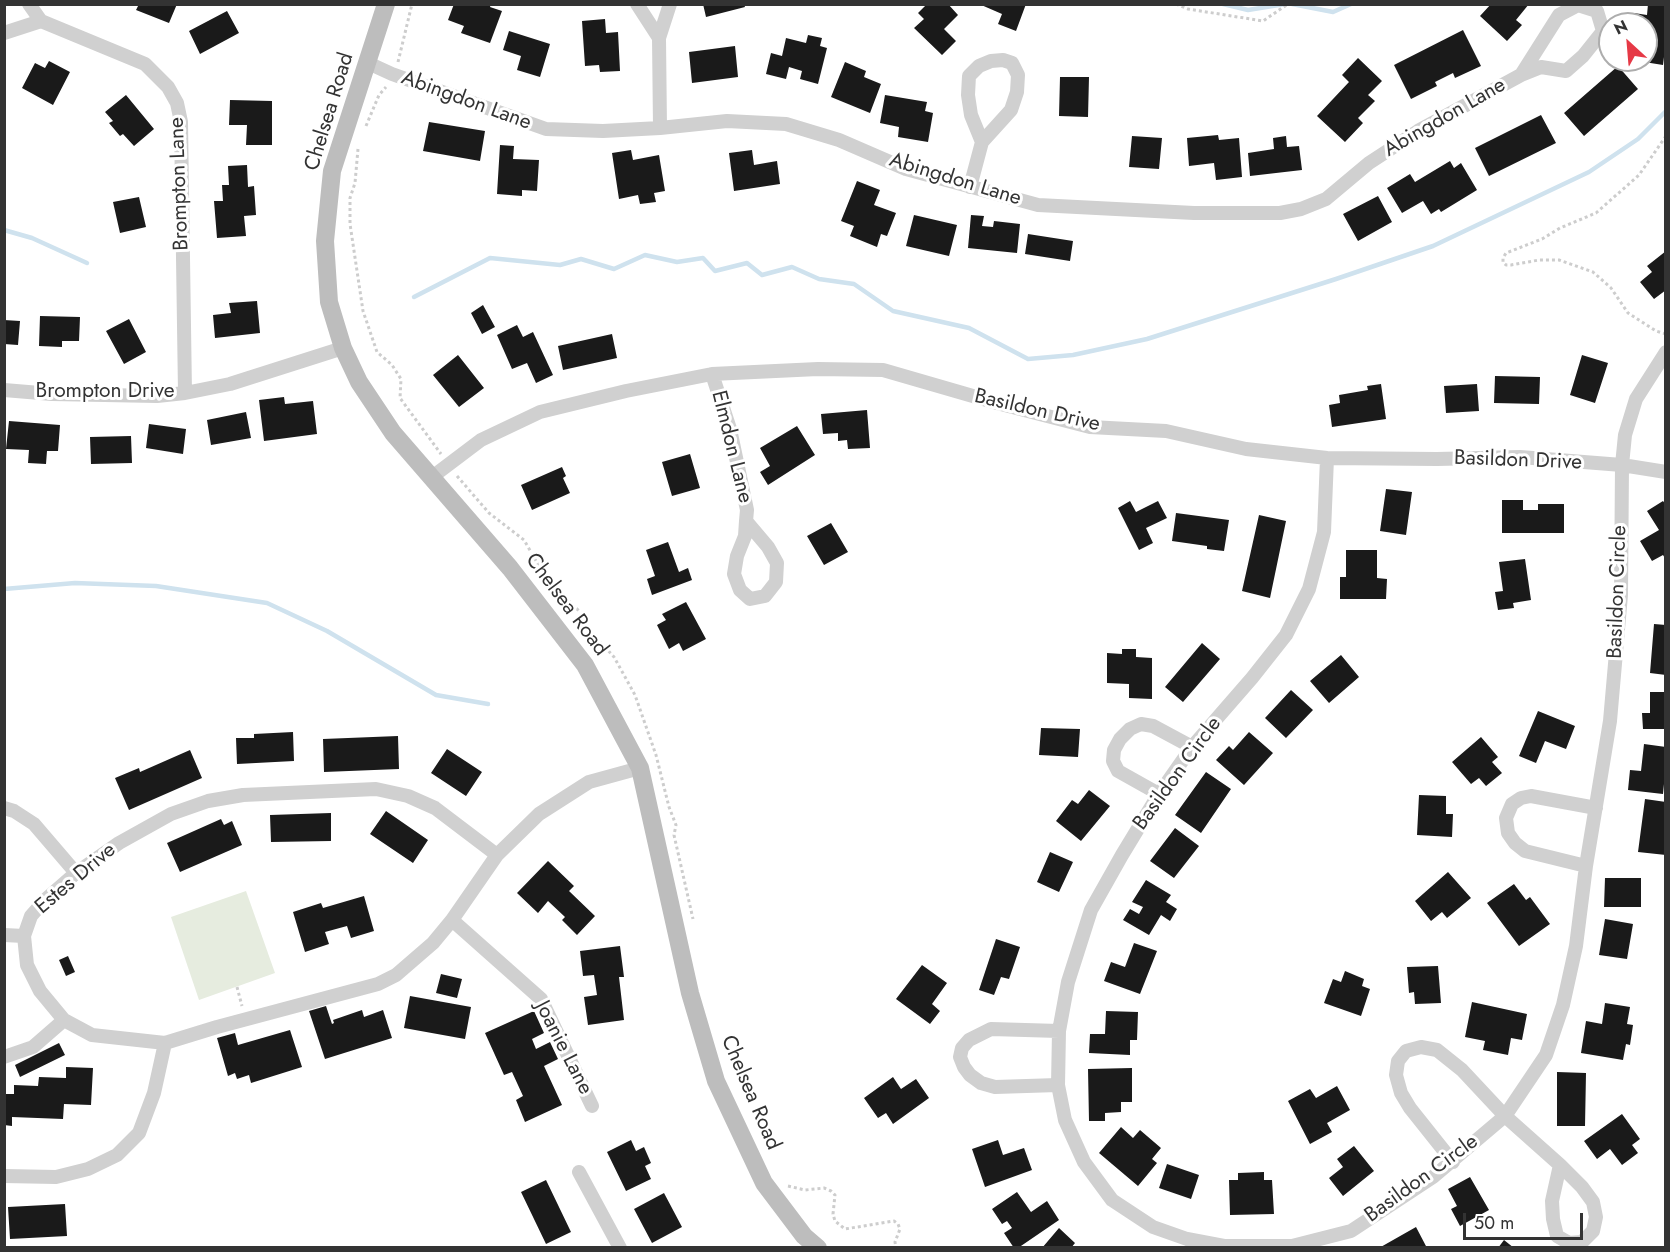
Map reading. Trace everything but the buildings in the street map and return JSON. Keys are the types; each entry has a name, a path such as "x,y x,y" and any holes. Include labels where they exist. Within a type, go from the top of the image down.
{"street":[{"path":"4,33 40,21 29,4"},
{"name":"Chelsea Road","path":"386,4 332,171 325,241 329,302 343,348 358,382 393,433 510,568 585,665 640,768 690,993 716,1080 764,1183 804,1236 818,1248"},
{"path":"637,4 659,38"},
{"path":"660,128 659,38 670,4"},
{"name":"Abingdon Lane","path":"368,63 392,74 546,129 603,131 727,121 786,124 839,140 906,169 1038,205 1100,210 1204,213 1280,213 1301,209 1326,199 1369,163 1418,131 1521,75 1541,67 1566,71 1583,56 1603,32 1597,11 1578,5 1559,15 1521,75"},
{"name":"Brompton Lane","path":"40,21 145,64 168,87 177,103 181,122 186,393"},
{"path":"970,187 982,142 1011,110 1017,92 1018,75 1012,63 1003,60 991,61 979,66 969,76 968,95 971,115 982,142"},
{"name":"Brompton Drive","path":"4,390 52,394 186,393 230,384 343,348"},
{"name":"Basildon Circle","path":"1328,458 1324,532 1309,589 1286,635 1192,747 1159,794 1091,910 1068,982 1059,1031 1058,1085 1065,1120 1083,1162 1112,1200 1153,1227 1196,1241 1224,1246 1292,1247 1351,1231 1453,1162 1505,1116 1546,1055 1563,1005 1576,946 1586,866 1610,722 1621,595 1624,435 1636,399 1665,352"},
{"name":"Basildon Drive","path":"432,477 481,440 540,412 626,391 712,374 818,369 883,370 998,404 1090,427 1167,432 1246,449 1328,458 1520,457 1622,465 1665,472"},
{"name":"Elmdon Lane","path":"712,374 730,429 747,510 746,521 745,536 737,556 734,574 740,590 750,599 765,596 776,582 777,563 768,547 746,521"},
{"path":"1159,794 1118,771 1113,761 1114,750 1120,739 1130,729 1141,724 1153,726 1192,747"},
{"name":"Estes Drive","path":"497,855 435,808 408,796 376,789 243,795 208,801 171,814 119,843 76,873 45,900 31,916 24,936 27,965 40,991 64,1020 92,1035 165,1043 378,984 411,964 433,943 452,920 497,855 539,814 589,782 640,768"},
{"path":"1586,866 1525,851 1508,833 1506,818 1512,804 1521,798 1532,796 1596,808"},
{"path":"4,808 14,811 34,824 76,873"},
{"name":"Joanie Lane","path":"452,920 541,999 592,1106"},
{"path":"4,934 24,936"},
{"path":"4,1057 33,1047 64,1020"},
{"path":"1058,1085 994,1087 981,1083 970,1075 960,1057 962,1048 969,1040 991,1029 1059,1031"},
{"path":"4,1176 56,1177 88,1169 117,1155 139,1133 154,1093 165,1043"},
{"path":"1453,1162 1410,1108 1401,1093 1396,1076 1398,1061 1406,1051 1421,1047 1437,1050 1462,1070 1505,1116 1560,1165 1582,1187 1593,1202 1596,1217 1593,1231 1582,1242 1569,1243 1557,1236 1552,1201 1560,1165"},
{"path":"579,1172 620,1248"}],"path":[{"path":"396,66 412,4"},
{"path":"1176,4 1188,9 1263,21 1288,4"},
{"path":"364,133 379,96 388,84"},
{"path":"1665,136 1639,175 1596,213 1560,228 1542,239 1506,253 1503,258 1506,265 1539,260 1559,260 1593,272 1611,288 1628,313 1656,331 1665,334"},
{"path":"361,142 355,183 350,198 350,224 363,311 377,352 392,365 401,379 400,398 441,453"},
{"path":"237,987 240,999"}],"shaded area":[{"path":"246,891 275,973 199,1000 171,917"}],"waterway":[{"path":"1223,4 1248,10 1285,4"},
{"path":"1292,4 1333,12 1351,4"},
{"path":"414,297 490,258 560,265 581,259 614,269 645,255 677,262 703,258 715,271 747,263 762,275 792,267 819,279 854,284 893,311 969,328 1028,359 1073,355 1147,339 1433,246 1589,172 1638,139 1666,111"},
{"path":"4,230 32,238 87,263"},
{"path":"4,589 75,583 156,586 267,603 327,631 436,695 488,704"}]}
